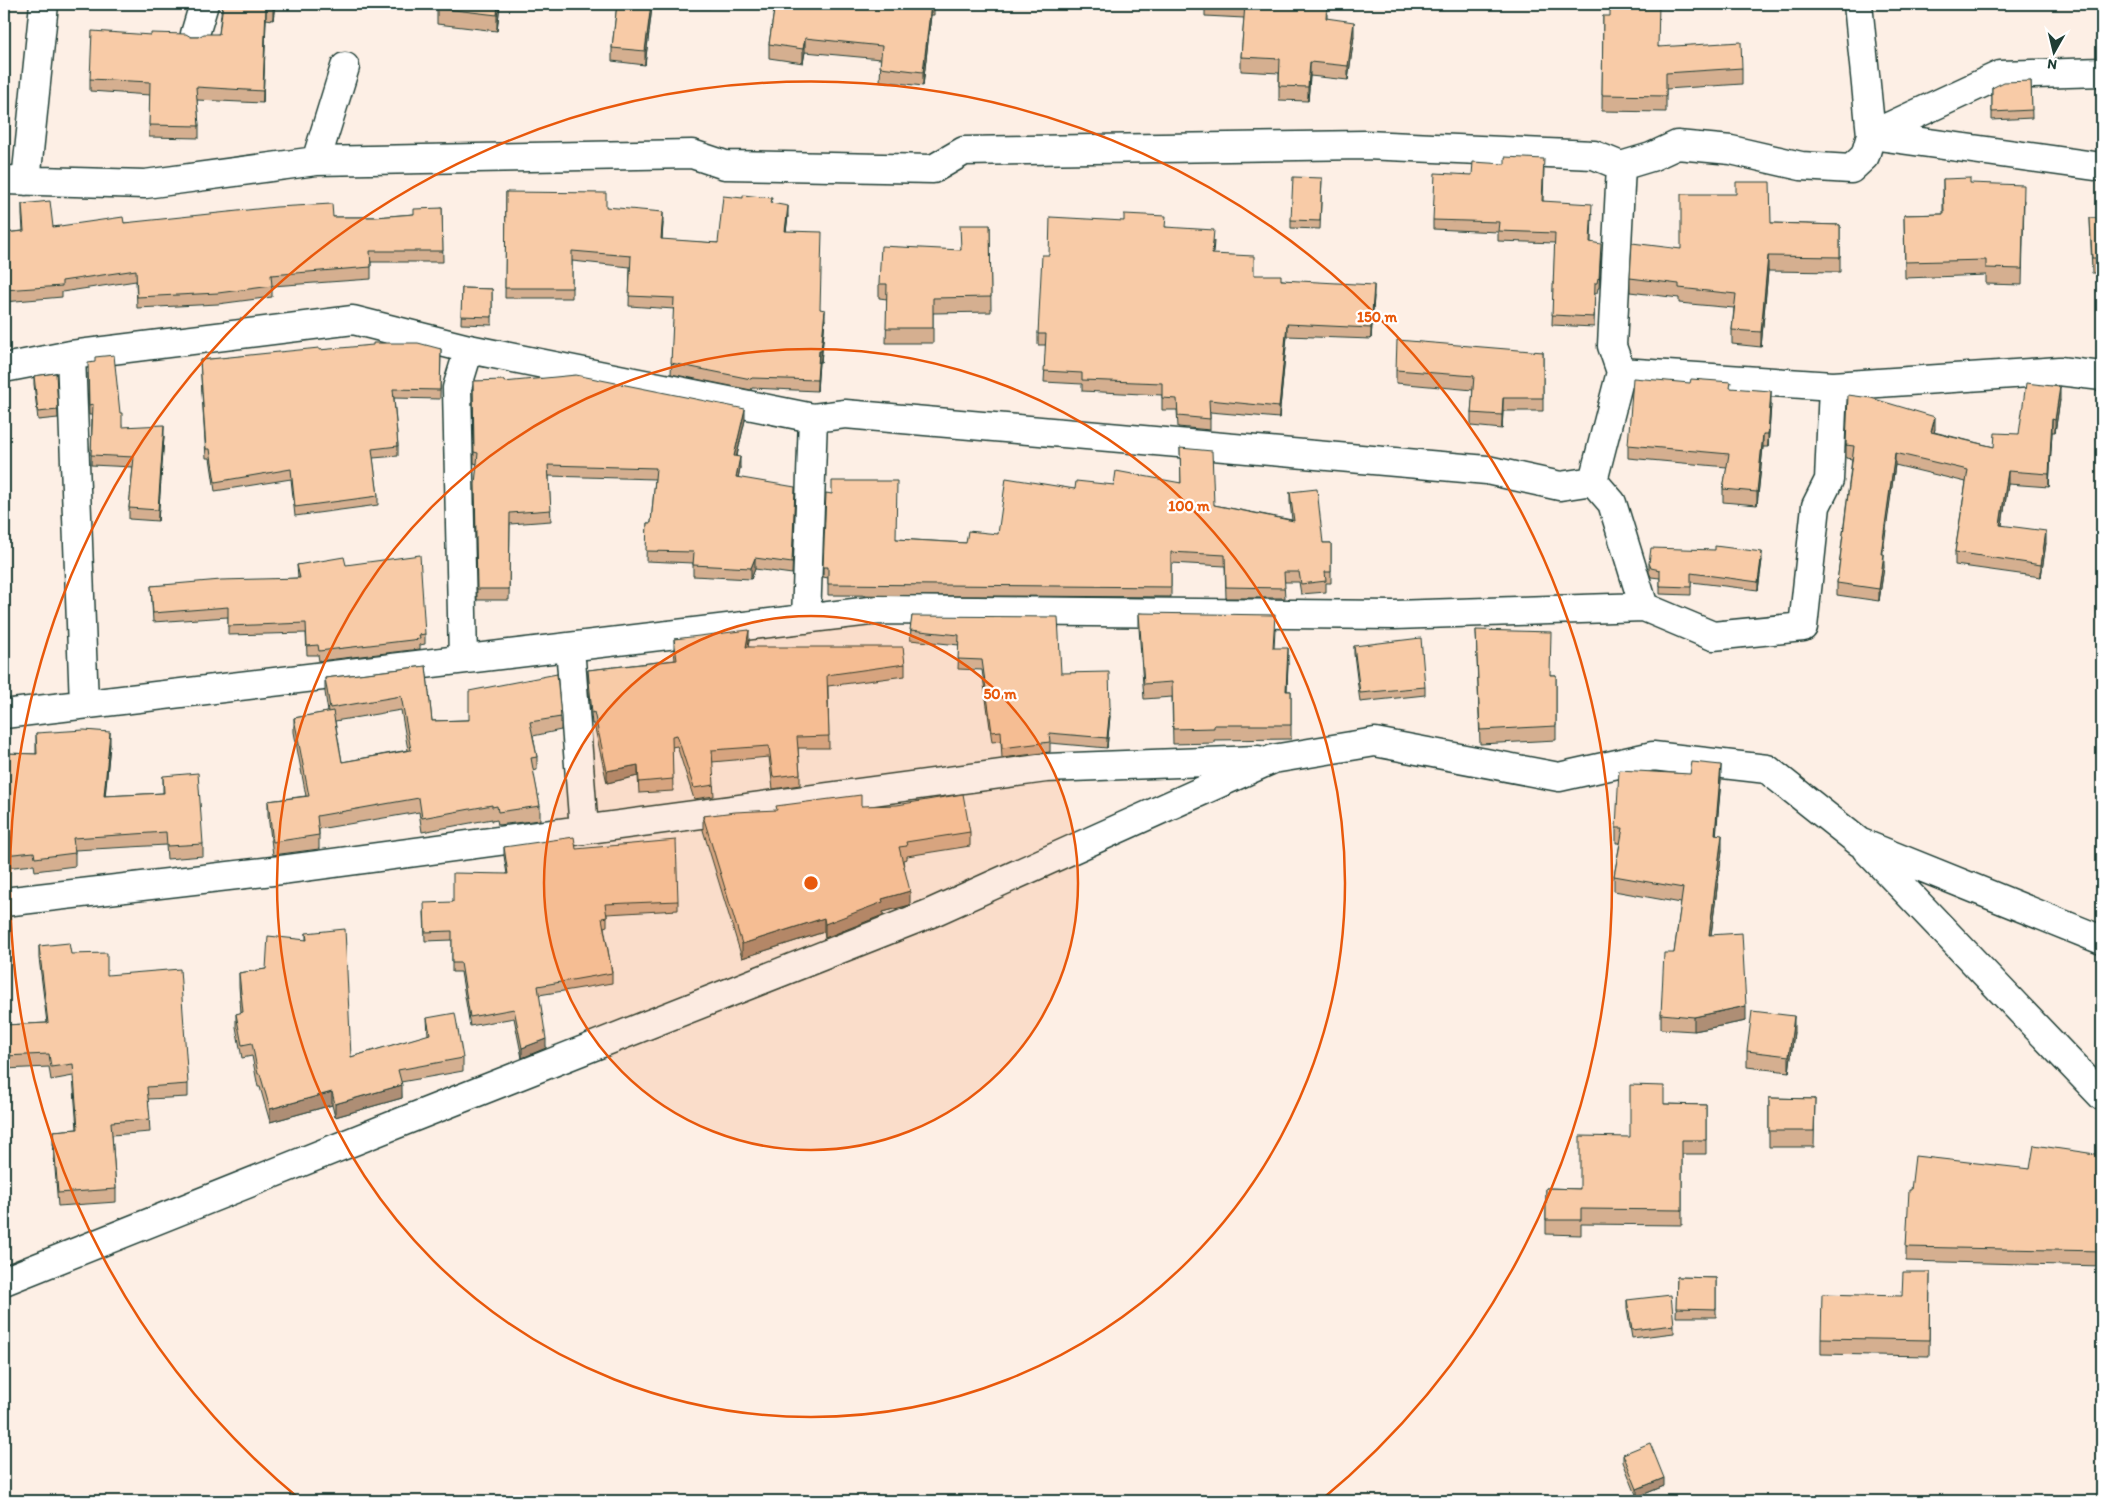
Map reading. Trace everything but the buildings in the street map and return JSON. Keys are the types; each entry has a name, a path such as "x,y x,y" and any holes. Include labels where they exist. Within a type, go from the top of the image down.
{"street":[{"path":"44,4 15,180 145,184 316,161 692,154 726,165 933,169 964,152 1365,145 1594,155 1621,166 1651,157 1678,145 1731,150 1801,166 1851,169 1865,156 1871,135 1858,4"},
{"path":"195,34 204,4"},
{"path":"316,161 345,68"},
{"path":"1871,135 2000,75 2102,72"},
{"path":"1871,135 2102,167"},
{"path":"1593,482 1621,372 1612,346 1621,166"},
{"path":"4,368 71,355 353,320 469,349 813,418 845,414 1487,470 1560,486 1593,482"},
{"path":"463,659 457,388 469,349"},
{"path":"71,355 84,704"},
{"path":"1621,372 1833,386 2059,371 2102,376"},
{"path":"4,714 879,610 1394,615 1644,608 1713,636 1803,627 1816,506 1829,480 1833,386"},
{"path":"806,619 813,418"},
{"path":"1593,482 1612,503 1644,608"},
{"path":"570,647 584,830"},
{"path":"4,902 271,872 1046,768 1273,759 1375,742 1559,778 1653,756 1767,769 1859,842 2102,1096"},
{"path":"4,1281 399,1122 931,914 1273,759"},
{"path":"1859,842 2102,940"}]}
